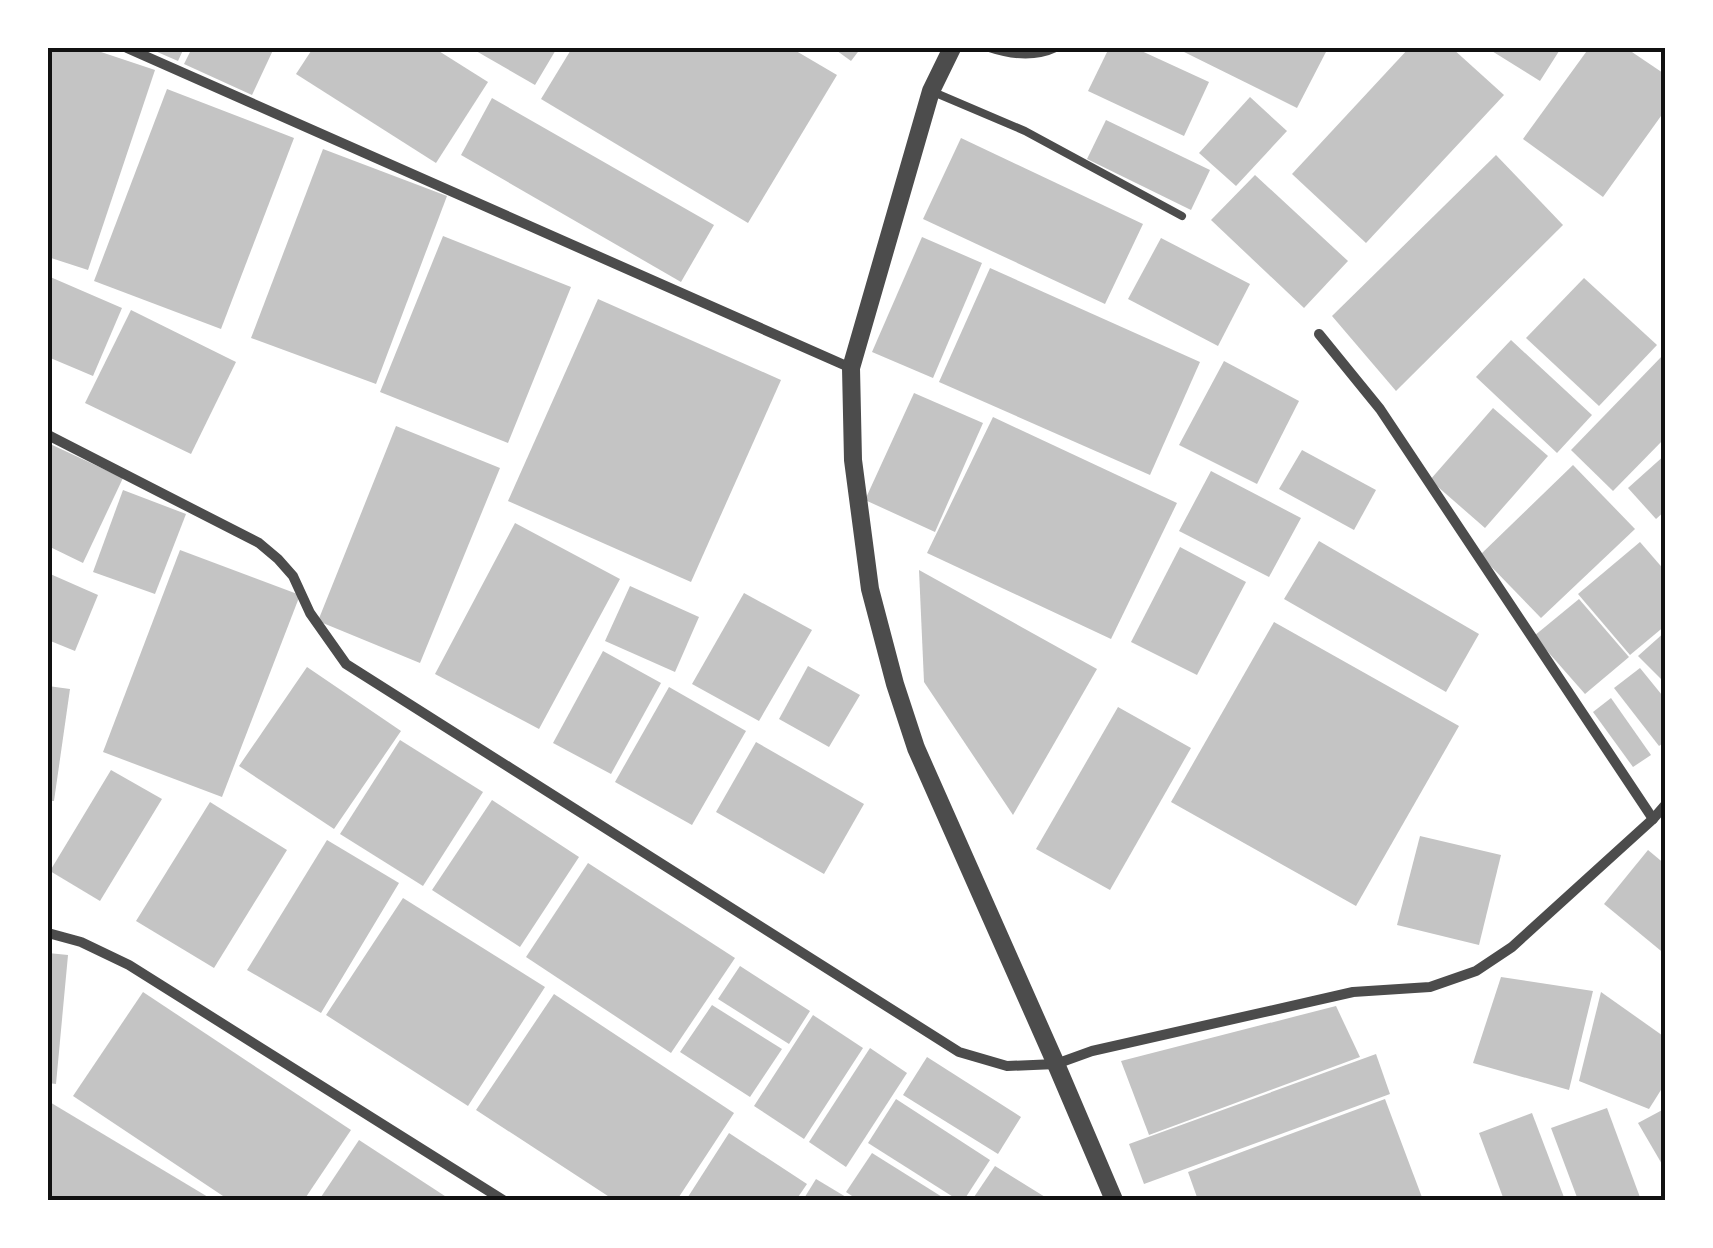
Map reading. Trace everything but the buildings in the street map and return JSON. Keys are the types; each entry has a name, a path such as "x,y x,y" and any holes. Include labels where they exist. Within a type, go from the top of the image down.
{"street":[{"path":"127,48 851,368"},
{"path":"952,48 931,91 851,368 853,460 870,589 916,748 1114,1200"},
{"path":"1319,334 1380,409 1652,820"},
{"path":"48,435 258,542 293,576 310,613 346,664 958,1052 1008,1066 1056,1064 1092,1051 1353,992 1430,987 1476,972 1512,947 1666,804"},
{"path":"48,933 81,942 129,965 503,1200"}],"lane":[{"path":"989,48 1010,54 1056,48"},
{"path":"931,91 1025,131 1182,216"}]}
